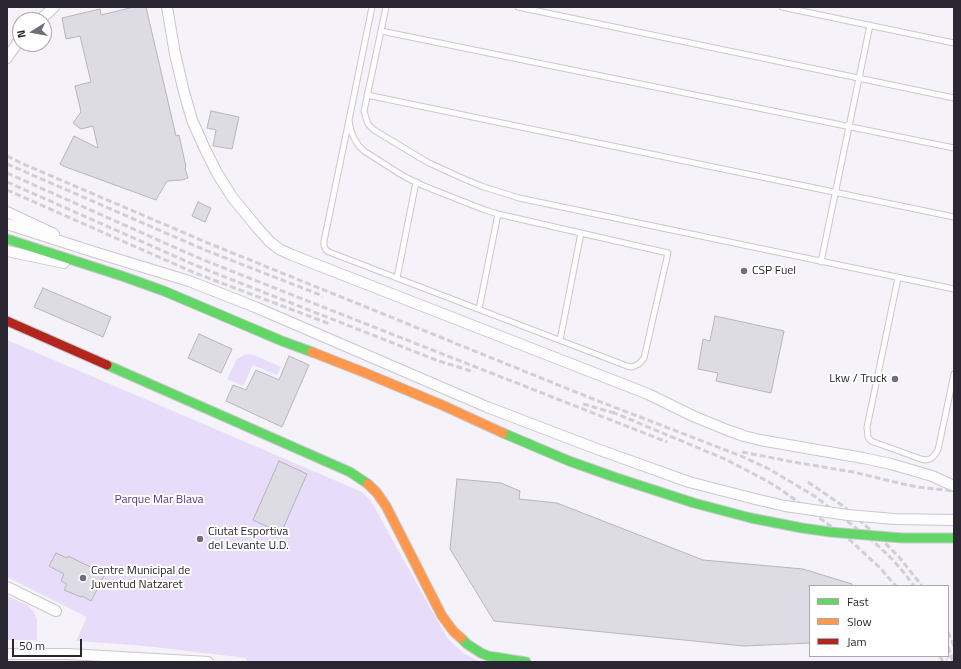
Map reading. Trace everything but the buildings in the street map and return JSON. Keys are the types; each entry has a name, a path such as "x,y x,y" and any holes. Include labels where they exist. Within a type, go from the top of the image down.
{"street":[{"path":"167,7 174,54 184,92 192,120 204,147 232,197 269,241 279,249 648,394 727,430 744,436 891,464 932,476 954,486"},
{"path":"7,212 94,252"},
{"path":"7,224 189,281 262,310 487,407 597,449 690,482 785,506 848,515 894,519 954,520"},
{"path":"7,239 164,291 442,405 569,461 681,499 751,518 802,528 902,538 954,538"},
{"path":"7,251 122,276"},
{"path":"7,321 357,476 371,486 386,506 442,616 454,632 467,644 488,656 526,662"},
{"path":"7,587 56,611"},
{"path":"7,654 34,658 68,654 208,662"}],"lane":[{"path":"349,120 354,138 364,151 388,167 417,182 498,214 668,253 644,358 632,367 627,366 326,250 324,241 372,7"},
{"path":"386,7 364,111 368,124 374,130 427,162 481,186 519,198 954,289"},
{"path":"518,7 954,98"},
{"path":"782,7 954,43"},
{"path":"821,262 870,26"},
{"path":"381,31 954,148"},
{"path":"367,96 954,217"},
{"path":"397,278 417,182"},
{"path":"479,309 498,214"},
{"path":"560,340 581,233"},
{"path":"898,278 867,427 868,437 871,441 921,459 930,459 938,450 954,374"}],"green space":[{"name":"Ciutat Esportiva del Levante U.D.","path":"7,340 362,492 371,501 448,639 463,653 481,662 246,662 246,658 146,646 76,641 87,617 7,577"},
{"path":"248,354 254,355 281,367 277,375 253,365 243,386 227,379 237,359"},
{"path":"7,596 27,605 34,612 37,620 37,640 7,640"}],"railway":[{"path":"7,156 208,243 588,397 741,456 769,469 816,497 873,541 893,560 913,585"},
{"path":"7,164 205,250 323,296"},
{"path":"7,173 201,259 667,442"},
{"path":"7,182 197,266 436,360 474,372"},
{"path":"7,190 195,273 330,324"},
{"path":"583,404 614,413"},
{"path":"612,412 725,459 769,482 851,541 879,567 895,585"},
{"path":"742,452 853,472 918,487 954,491"},
{"path":"808,482 843,506 883,541 899,557 921,585"},
{"path":"949,634 954,646"},
{"path":"949,650 953,662"},
{"path":"940,657 943,662"}],"traffic: fast":[{"path":"7,239 164,291 282,341 312,352"},
{"path":"107,365 350,472 368,484"},
{"path":"503,433 569,461 617,478 694,503 751,518"},
{"path":"751,518 830,532 902,538 954,538"},
{"path":"461,638 467,644 488,656 526,662"}],"traffic: slow":[{"path":"312,352 442,405 503,433"},
{"path":"368,484 377,493 386,506 442,616 454,632 461,638"}],"traffic: jam":[{"path":"7,321 107,365"}],"place":[{"name":"CSP Fuel","path":"744,271"},
{"name":"Lkw / Truck","path":"895,379"},
{"name":"Ciutat Esportiva del Levante U.D.","path":"200,539"},
{"name":"Centre Municipal de Juventud Natzaret","path":"83,578"}],"park label":[{"name":"Parque Mar Blava","path":"159,500"}]}
